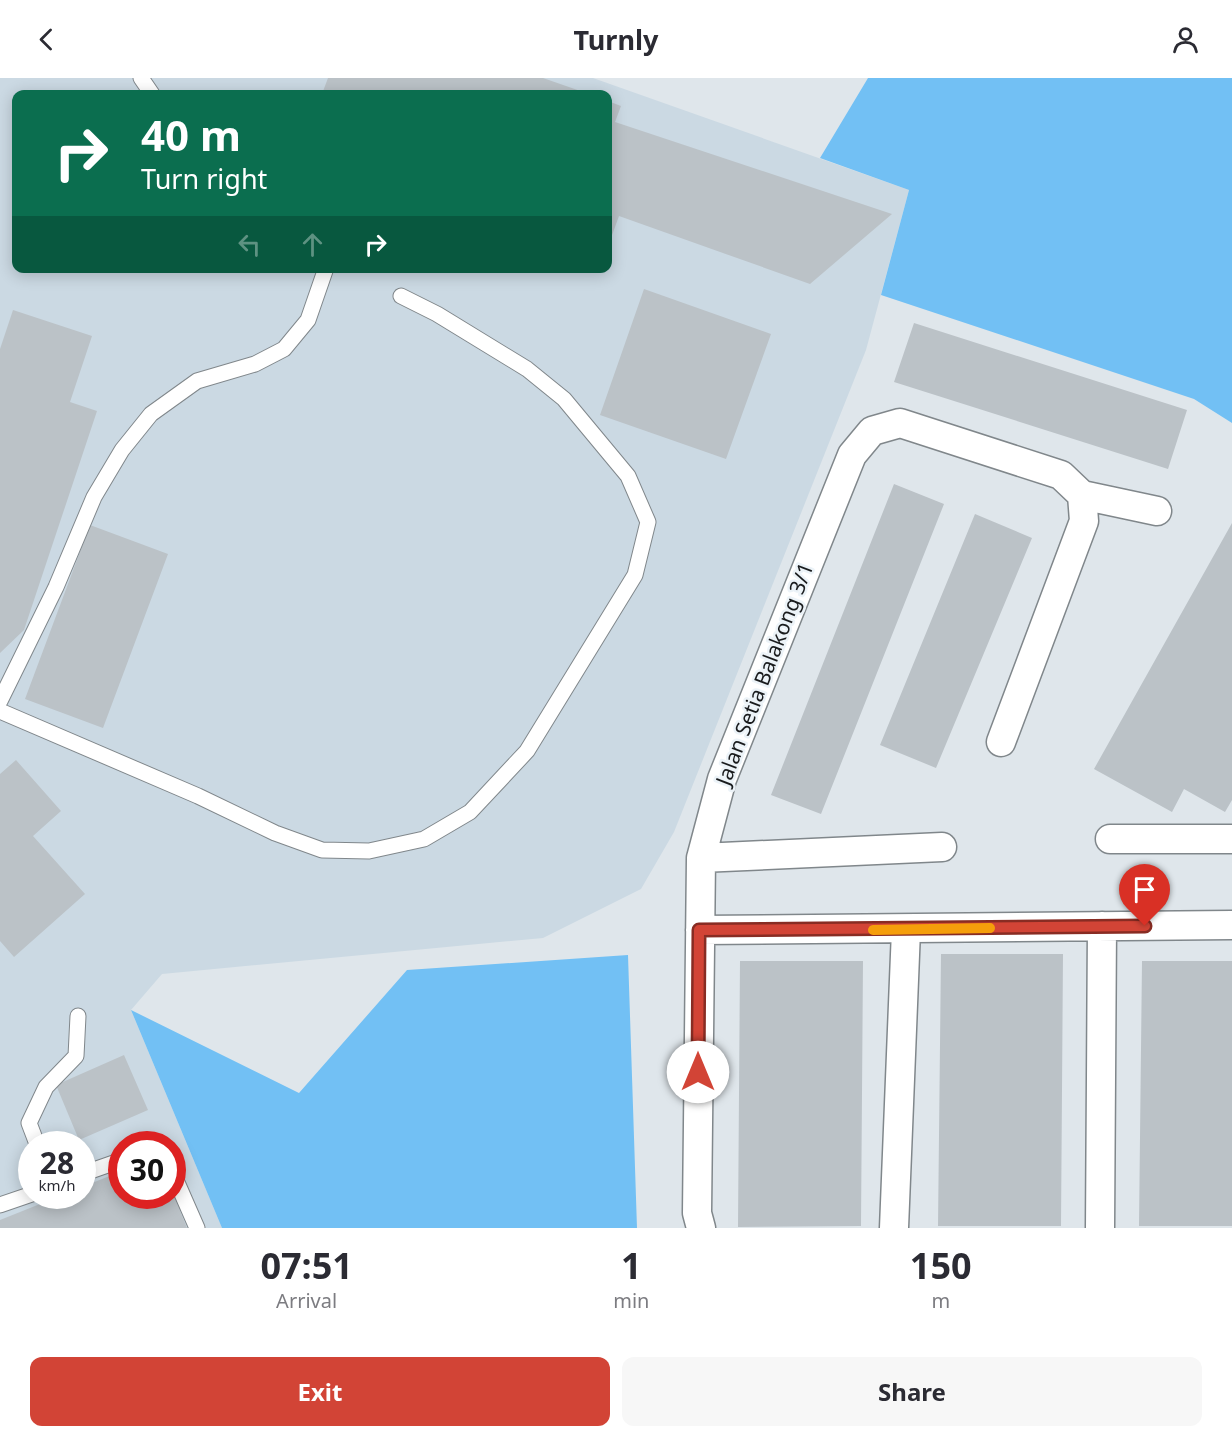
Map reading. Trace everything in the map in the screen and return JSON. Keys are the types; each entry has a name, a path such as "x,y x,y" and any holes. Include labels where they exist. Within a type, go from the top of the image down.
{"street":[{"name":"Jalan Setia Balakong 3/1","path":"700,1228 697,1213 701,858 722,778 852,455 872,431 900,423 1061,475 1082,495"},
{"path":"1000,742 1084,521 1082,495 1157,511"},
{"path":"1110,839 1232,839"},
{"path":"701,858 942,847"},
{"path":"699,930 906,930 1232,925"},
{"path":"1100,1228 1102,926"},
{"path":"894,1228 906,930"}],"lane":[{"path":"0,701 51,597 94,497 122,450 151,414 197,381 255,364 284,349 308,320 324,273"},
{"path":"0,711 198,796 276,833 322,850 369,851 424,839 470,812 527,751 635,575 648,522 628,476 564,399 527,369 437,314 401,296"},
{"path":"32,1131 29,1123 46,1086 76,1056 78,1016"},
{"path":"0,1205 18,1199"},
{"path":"186,1203 197,1228"}],"shaded area":[{"path":"0,78 593,78 909,190 866,350 674,832 641,889 543,938 162,974 131,1010 182,1131 108,1131 108,1209 186,1209 186,1142 222,1228 0,1228"},
{"path":"868,78 1232,78 1232,423 1194,399 881,295 909,190 820,158"},
{"path":"628,955 637,1228 222,1228 186,1142 186,1131 182,1131 131,1010 299,1093 407,970"}],"building":[{"path":"328,78 543,78 578,90 324,90"},
{"path":"612,103 621,106 615,122 892,214 810,284 619,216 612,235"},
{"path":"644,289 771,334 726,459 600,415"},
{"path":"13,310 92,336 70,402 97,411 24,630 0,653 0,349"},
{"path":"914,323 1187,410 1168,469 894,382"},
{"path":"894,484 944,504 821,814 771,795"},
{"path":"975,514 1032,538 936,768 880,745"},
{"path":"1232,523 1232,800 1225,812 1184,789 1172,812 1094,769"},
{"path":"90,525 168,554 103,728 25,699"},
{"path":"16,760 61,811 33,836 85,894 14,957 0,941 0,774"},
{"path":"941,954 1063,954 1061,1226 938,1226"},
{"path":"740,961 863,961 861,1226 738,1227"},
{"path":"1142,961 1232,961 1232,1226 1139,1226"},
{"path":"124,1055 148,1110 96,1133 75,1131 56,1085"},
{"path":"108,1177 108,1209 179,1209 187,1228 0,1228 0,1220 28,1209 96,1209 96,1181"}],"slow traffic":[{"path":"873,930 990,928"}],"route":[{"path":"698,1072 699,930 906,930 1145,926"}]}
